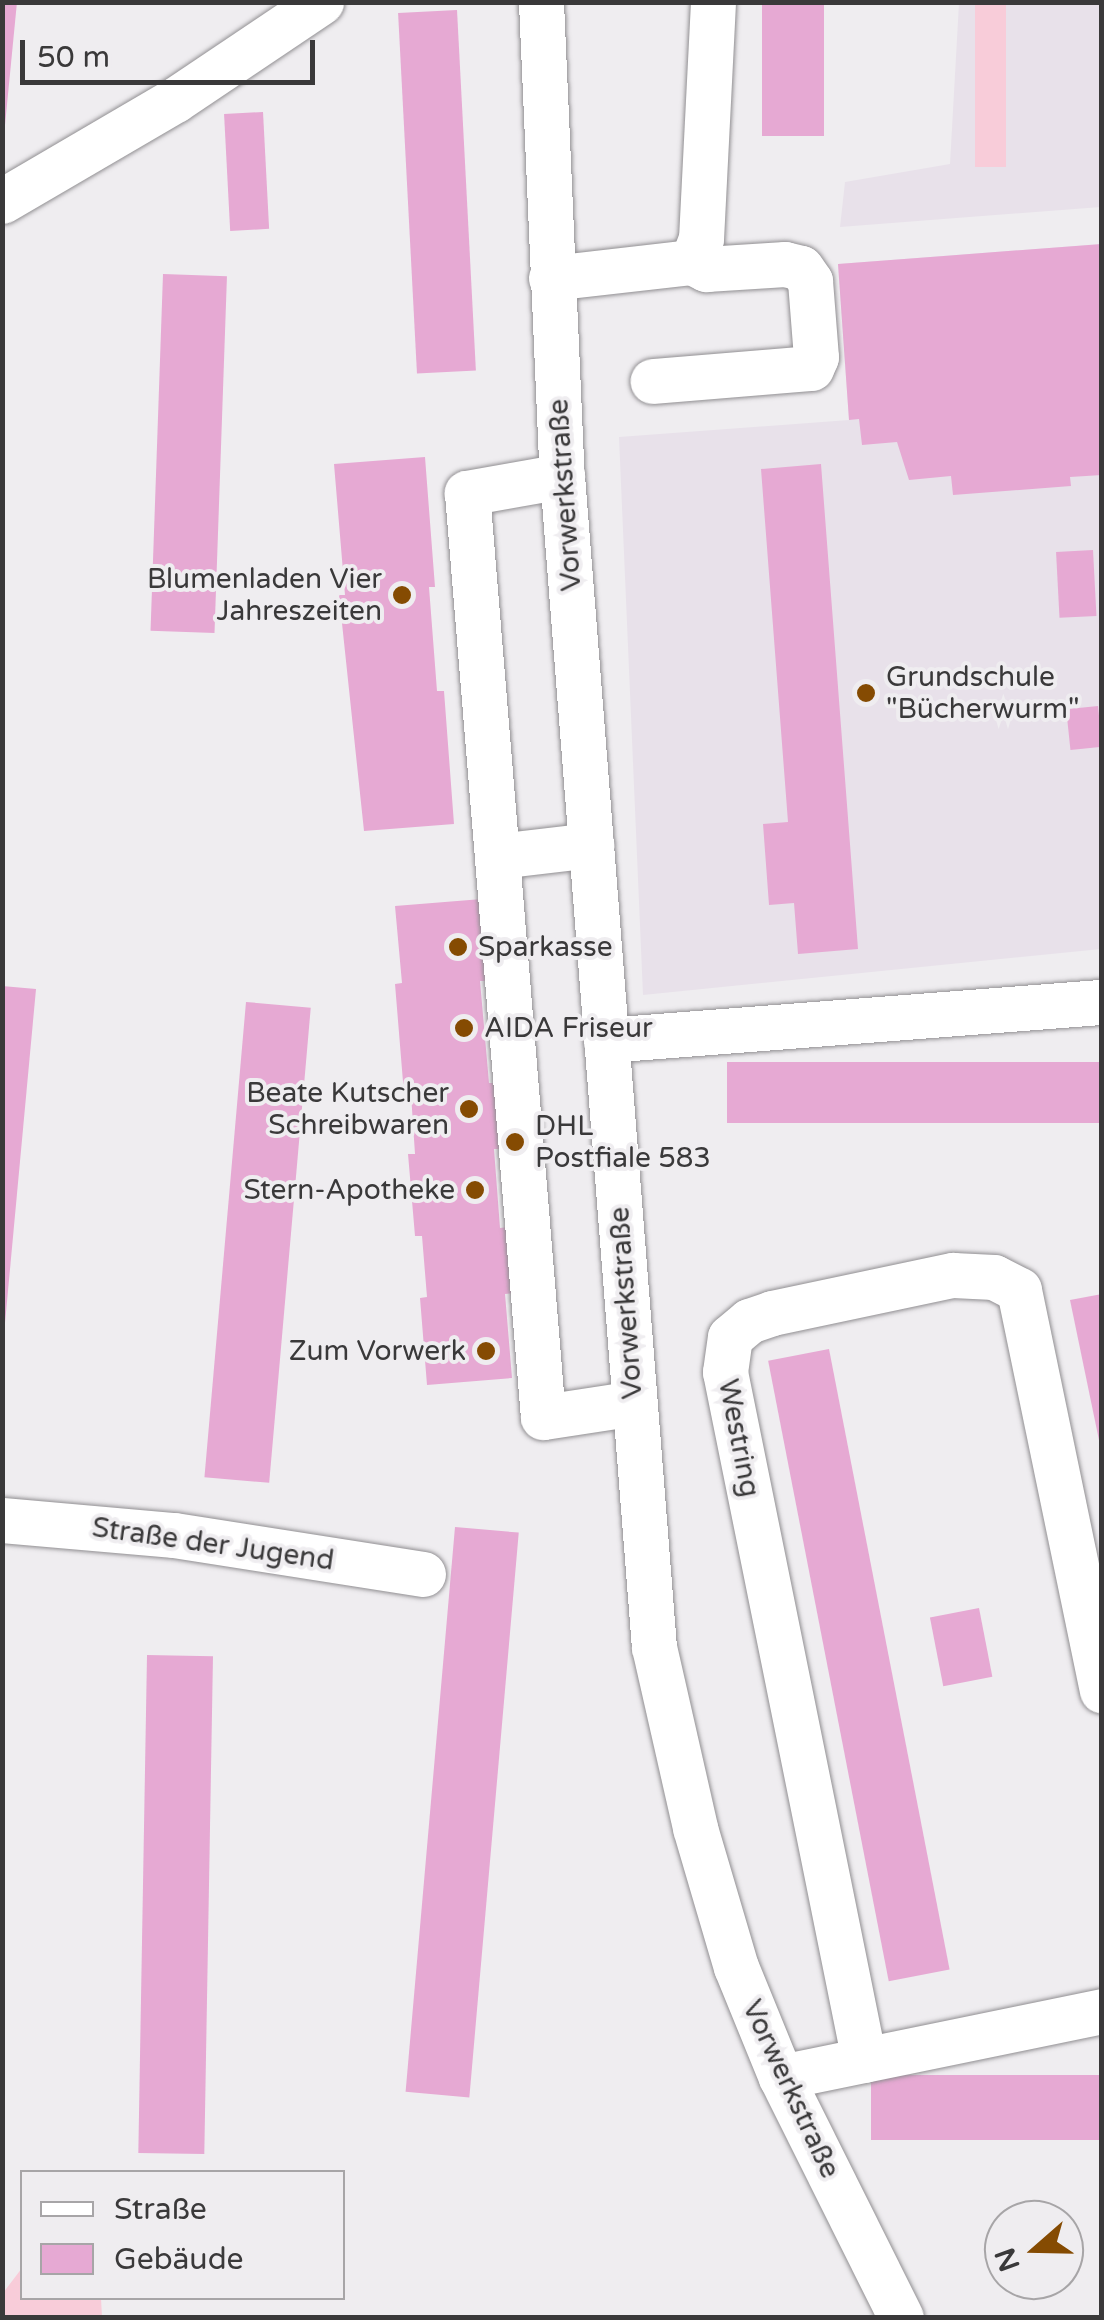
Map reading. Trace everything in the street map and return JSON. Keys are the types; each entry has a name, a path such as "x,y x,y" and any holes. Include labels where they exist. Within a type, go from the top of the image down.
{"street":[{"path":"2,201 174,100 321,2"},
{"name":"Vorwerkstraße","path":"541,2 562,476 654,1646 668,1723 736,1967 781,2077 902,2318"},
{"path":"692,262 701,238 713,2"},
{"path":"552,278 692,262 706,269 785,264 801,268 810,281 816,356 811,368 653,381"},
{"path":"562,476 467,493 543,1418 634,1403"},
{"path":"498,856 591,845"},
{"path":"606,1040 1102,1002"},
{"name":"Westring","path":"864,2060 725,1372 730,1337 749,1320 772,1313 953,1276 994,1276 1020,1290 1102,1690"},
{"name":"Straße der Jugend","path":"2,1520 174,1535 423,1574"},
{"path":"781,2077 1102,2011"}],"shaded area":[{"path":"959,3 1101,3 1101,207 840,227 845,182 950,164"},
{"path":"975,3 1006,3 1006,167 975,167"},
{"name":"Grundschule \"Bücherwurm\"","path":"1101,244 1101,949 643,995 619,437 849,420 838,264"},
{"path":"20,2271 20,2300 101,2300 102,2317 3,2317 3,2293"}],"building":[{"path":"2,2 17,2 5,125 2,125"},
{"path":"762,2 824,2 824,136 762,136"},
{"path":"457,10 476,371 417,374 398,13"},
{"path":"263,112 269,229 230,231 224,114"},
{"path":"1102,244 1102,475 1070,477 1071,486 953,495 951,476 909,480 897,442 862,445 859,419 849,420 838,264"},
{"path":"163,274 227,276 215,633 151,631"},
{"path":"425,457 435,587 429,587 437,691 444,691 454,824 364,831 339,595 345,595 334,464"},
{"name":"Grundschule \"Bücherwurm\"","path":"821,464 858,949 798,954 794,903 769,905 763,824 788,822 761,469"},
{"path":"1093,550 1096,616 1060,618 1056,552"},
{"path":"1098,706 1102,747 1070,750 1066,709"},
{"path":"482,899 487,981 480,981 489,1083 496,1083 501,1149 494,1149 500,1228 508,1227 513,1293 505,1294 512,1378 427,1385 420,1298 427,1297 422,1236 415,1236 408,1154 415,1154 411,1094 404,1094 395,984 402,983 395,906"},
{"path":"2,986 36,989 5,1323 2,1322"},
{"path":"246,1002 311,1008 269,1483 204,1477"},
{"path":"727,1062 1102,1062 1102,1123 727,1123"},
{"path":"1102,1294 1102,1445 1100,1445 1070,1300"},
{"path":"829,1349 950,1969 889,1981 768,1361"},
{"path":"455,1527 519,1533 469,2097 406,2092"},
{"path":"979,1608 992,1677 943,1686 930,1618"},
{"path":"147,1655 213,1656 204,2154 138,2153"},
{"path":"871,2075 1102,2075 1102,2140 871,2140"}],"place":[{"name":"Blumenladen Vier Jahreszeiten","path":"402,595"},
{"name":"Grundschule \"Bücherwurm\"","path":"866,693"},
{"name":"Sparkasse","path":"458,947"},
{"name":"AIDA Friseur","path":"464,1028"},
{"name":"Beate Kutscher Schreibwaren","path":"469,1109"},
{"name":"DHL Postfiale 583","path":"515,1142"},
{"name":"Stern-Apotheke","path":"475,1190"},
{"name":"Zum Vorwerk","path":"486,1351"}]}
